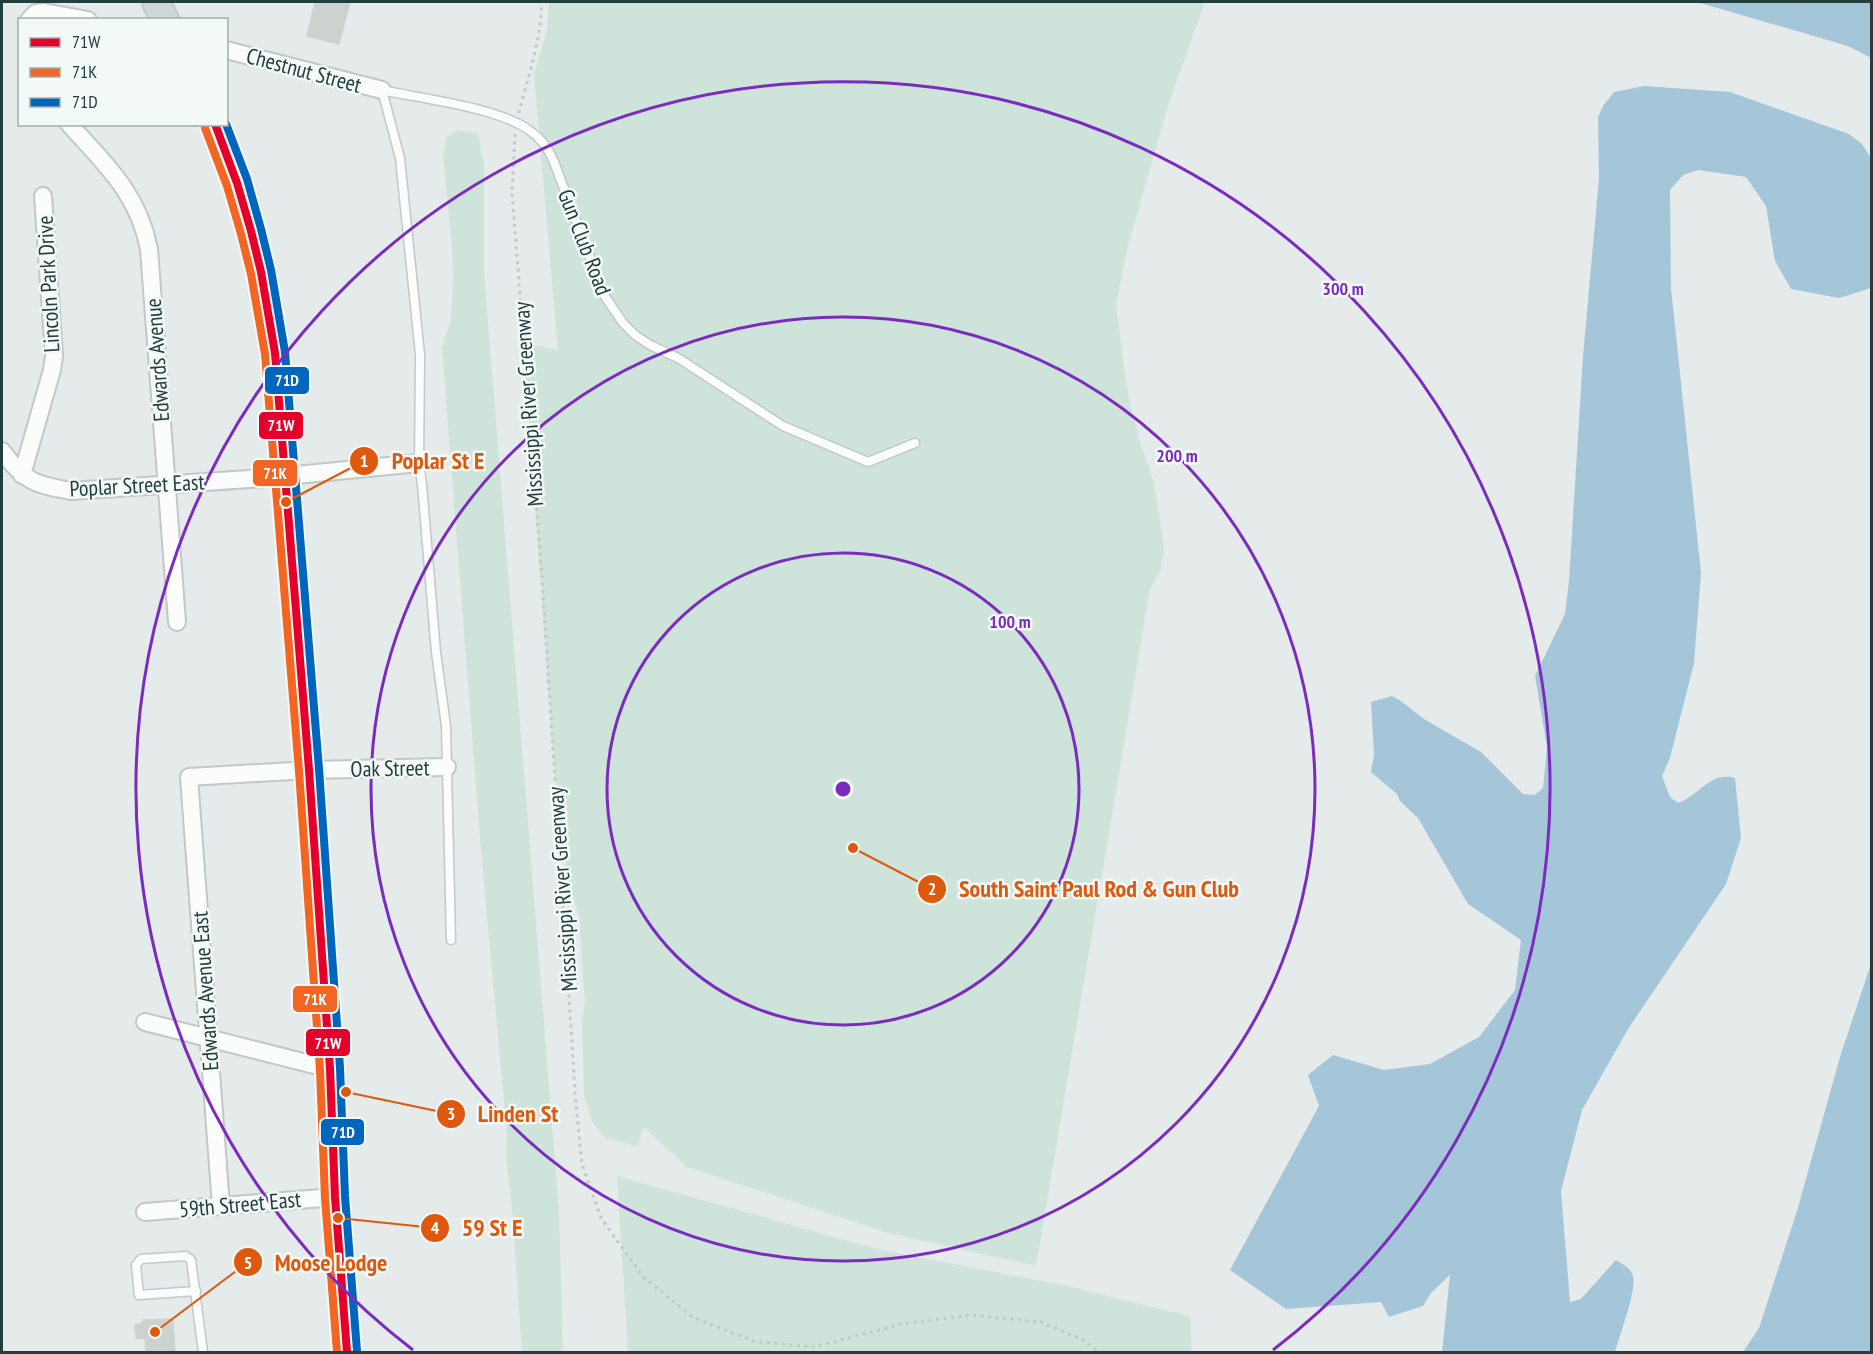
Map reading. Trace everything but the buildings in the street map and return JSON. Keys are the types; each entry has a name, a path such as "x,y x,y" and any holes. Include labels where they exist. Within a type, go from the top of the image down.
{"main road":[{"path":"156,2 164,18"},
{"path":"216,126 237,183 261,272 275,353 309,770 330,1069 334,1197 348,1353"}],"street":[{"path":"31,18 36,13 78,18"},
{"name":"Chestnut Street","path":"228,51 382,90"},
{"name":"Edwards Avenue","path":"71,126 123,186 139,213 145,230 149,249 177,622"},
{"name":"Lincoln Park Drive","path":"22,475 54,356 43,196"},
{"name":"Poplar Street East","path":"2,452 22,475 41,486 71,491 285,476 419,463"},
{"name":"Oak Street","path":"189,777 309,770 447,767"},
{"name":"Edwards Avenue East","path":"189,777 221,1206"},
{"path":"145,1022 330,1069"},
{"name":"59th Street East","path":"145,1212 334,1197"}],"lane":[{"name":"Gun Club Road","path":"382,90 489,112 529,129 549,149 604,295 623,323 650,345 678,358 783,426 868,462 915,443"},
{"path":"382,90 400,158 420,355 419,463 436,652 446,726 451,940"},
{"path":"196,1291 139,1295 136,1265 141,1260 186,1256 191,1260 196,1291 203,1353"}],"path":[{"name":"Mississippi River Greenway","path":"541,2 542,15 516,123 512,192 542,581 576,1105 582,1164 601,1218 643,1277 694,1318 753,1341 813,1347 902,1324 971,1315 1041,1322 1083,1340 1098,1353"}],"green space":[{"path":"549,2 1205,2 1169,102 1127,249 1116,305 1128,395 1140,442 1153,479 1164,552 1160,571 1150,589 1036,1266 885,1232 687,1167 644,1127 637,1146 605,1138 593,1123 584,1095 582,1019 585,1004 579,916 568,878 554,767 524,353 532,345 558,350 534,74 547,31"},
{"path":"457,130 478,133 484,165 484,272 559,1212 563,1352 522,1352 506,1156 507,1134 481,851 442,347 451,320 453,280 443,154 447,137"},
{"path":"617,1176 877,1249 1062,1285 1190,1316 1192,1352 628,1352"}],"water":[{"path":"1697,2 1871,2 1871,58 1848,46"},
{"path":"1644,86 1730,92 1849,134 1862,144 1871,158 1871,288 1839,298 1791,289 1775,261 1766,206 1746,177 1698,170 1683,175 1670,190 1671,288 1701,573 1694,663 1670,758 1662,776 1670,797 1678,803 1712,781 1726,777 1735,778 1741,838 1726,884 1628,1029 1582,1110 1561,1191 1570,1302 1581,1299 1616,1260 1632,1273 1634,1283 1630,1302 1615,1352 1442,1352 1450,1275 1431,1293 1423,1306 1389,1317 1381,1302 1286,1309 1230,1270 1319,1106 1308,1075 1333,1055 1384,1070 1430,1064 1479,1037 1515,990 1521,940 1468,904 1418,818 1400,801 1397,794 1371,772 1374,755 1371,702 1392,696 1424,719 1481,752 1523,794 1535,795 1543,788 1547,747 1535,676 1565,614 1569,581 1583,356 1599,178 1598,117 1614,92"},
{"path":"1871,964 1871,1352 1743,1352 1759,1328 1797,1211 1840,1057"}],"transit line":[{"name":"71W","path":"216,126 237,183 251,231 261,272 275,353 309,770 330,1069 335,1197 347,1352"},
{"name":"71D","path":"227,126 247,179 261,229 271,270 285,352 319,769 340,1068 345,1196 357,1351"},
{"name":"71K","path":"205,128 227,186 241,234 251,274 265,354 299,771 320,1070 325,1198 337,1352"}],"place":[{"name":"Poplar St E","path":"286,502"},
{"name":"South Saint Paul Rod & Gun Club","path":"853,848"},
{"name":"Linden St","path":"346,1092"},
{"name":"59 St E","path":"338,1218"},
{"name":"Moose Lodge","path":"155,1332"}]}
